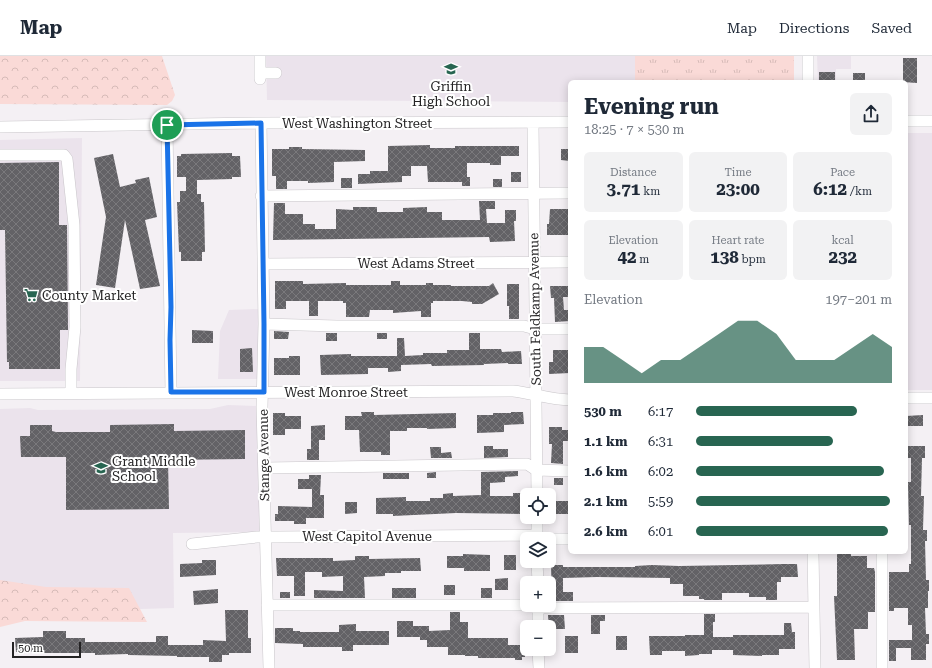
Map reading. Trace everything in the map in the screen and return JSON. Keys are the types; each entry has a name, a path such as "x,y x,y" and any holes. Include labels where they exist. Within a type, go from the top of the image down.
{"street":[{"path":"260,56 260,76 276,73"},
{"path":"808,56 808,80"},
{"path":"908,121 932,121"},
{"name":"West Washington Street","path":"0,127 261,123 568,122"},
{"name":"Stange Avenue","path":"261,123 264,324 264,392 262,407 265,468 265,537 269,668"},
{"name":"South Feldkamp Avenue","path":"533,123 536,488"},
{"path":"167,125 171,307 171,392"},
{"path":"0,155 64,155 67,159 74,225 75,327 70,369 71,393"},
{"path":"261,196 568,193"},
{"name":"West Adams Street","path":"263,264 568,262"},
{"path":"264,324 337,326 524,326 535,329 568,329"},
{"name":"West Monroe Street","path":"0,394 513,391 536,394 552,399 568,400"},
{"path":"908,398 932,398"},
{"path":"265,468 527,464 536,470 568,471"},
{"name":"West Capitol Avenue","path":"192,544 265,537 520,538"},
{"path":"556,539 568,539"},
{"path":"813,554 815,668"},
{"path":"882,554 882,668"},
{"path":"267,605 520,605"},
{"path":"556,607 814,607"},
{"path":"538,656 538,668"}],"shaded area":[{"name":"Griffin High School","path":"266,56 635,56 635,80 568,80 568,102 267,100"},
{"path":"817,56 851,56 851,69 836,69 836,80 818,80"},
{"path":"908,133 932,133 932,390 908,390"},
{"path":"82,138 80,381 0,381 0,140"},
{"path":"259,309 259,379 218,379 220,331 229,310"},
{"path":"228,405 259,406 260,532 173,533 174,608 0,608 0,409 210,409"}],"green space":[{"path":"0,56 162,56 175,95 172,101 167,105 0,104"},
{"path":"635,56 794,56 794,80 635,80"},
{"path":"0,580 46,587 129,588 147,622 25,621 0,627"}],"building":[{"path":"903,58 917,58 917,83 908,82 908,80 903,80"},
{"path":"819,72 835,72 835,80 819,80"},
{"path":"853,73 865,73 865,80 853,80"},
{"path":"430,145 430,148 455,148 455,146 519,146 519,156 501,156 501,165 490,165 490,163 467,163 467,177 470,177 470,186 462,186 462,182 428,182 427,166 411,166 411,176 402,176 402,182 358,184 358,174 370,174 370,171 388,171 388,146"},
{"path":"289,147 302,147 302,149 365,150 365,161 334,162 334,182 308,183 308,181 287,181 287,189 276,189 276,176 272,176 272,149 289,149"},
{"path":"561,149 568,149 568,161 561,160"},
{"path":"232,153 232,156 240,156 241,177 232,177 232,179 197,180 197,194 201,194 201,202 204,202 205,252 202,252 202,261 181,261 181,252 179,252 177,202 180,202 180,191 186,191 186,177 177,177 177,156 181,156 181,154"},
{"path":"113,154 120,187 136,183 135,180 149,177 157,217 145,220 160,286 140,289 125,220 115,288 96,285 106,217 94,158"},
{"path":"59,162 59,225 67,225 68,327 68,330 60,330 60,369 9,369 9,362 7,362 5,230 0,230 0,163"},
{"path":"511,172 521,172 521,182 511,182"},
{"path":"341,178 352,178 352,188 341,188"},
{"path":"493,179 502,179 502,187 493,187"},
{"path":"479,201 495,201 495,209 486,209 487,223 505,223 505,210 516,210 516,221 514,221 515,241 490,242 489,237 273,240 274,203 285,203 285,214 303,214 303,224 315,224 315,229 336,229 336,209 353,210 353,207 377,207 377,212 403,212 403,208 427,207 427,212 442,212 442,220 480,220"},
{"path":"550,209 568,209 568,235 547,235 547,224 549,224"},
{"path":"275,281 303,281 303,284 346,283 346,285 391,285 391,281 400,281 400,285 426,285 426,283 433,283 433,285 451,286 489,286 493,283 499,294 482,304 472,304 472,302 462,301 433,301 433,303 431,303 431,317 421,317 421,311 393,313 393,310 370,310 369,317 346,317 346,303 343,303 343,301 318,301 318,316 309,316 309,301 286,301 286,309 275,309"},
{"path":"507,284 519,284 519,319 509,319 509,306 507,306"},
{"path":"550,286 568,286 568,297 563,297 564,310 568,310 568,321 555,322 554,298 551,298"},
{"path":"192,330 213,331 213,343 192,343"},
{"path":"274,331 289,332 288,339 274,339"},
{"path":"326,333 337,333 337,341 326,341"},
{"path":"377,333 387,333 387,339 377,339"},
{"path":"469,333 480,333 480,349 501,349 502,352 521,351 522,364 508,363 432,366 431,364 401,365 401,371 388,372 388,368 368,368 368,374 321,375 320,355 351,354 351,356 397,356 397,338 404,338 405,356 423,355 423,353 447,353 447,350 469,350"},
{"path":"252,348 253,372 240,372 240,349"},
{"path":"553,350 568,350 568,373 549,374 549,362 553,362"},
{"path":"289,356 300,356 300,375 274,375 274,358 289,358"},
{"path":"361,412 374,412 374,415 456,413 456,428 407,428 407,431 390,431 390,455 381,455 381,452 360,452 359,430 345,430 345,416 362,416"},
{"path":"523,412 524,424 504,425 504,432 477,433 477,415 493,415 493,413"},
{"path":"273,413 285,413 285,416 301,416 301,429 285,429 285,435 273,435"},
{"path":"923,415 923,426 908,426 908,416"},
{"path":"174,424 174,431 245,430 245,459 168,460 169,509 66,510 66,457 21,457 20,436 30,436 30,425 52,425 52,431 56,432 110,432 110,425"},
{"path":"325,425 325,440 319,440 319,460 307,460 307,449 311,449 311,426"},
{"path":"549,427 562,427 562,430 568,430 568,441 563,441 563,464 551,463 552,444 549,444"},
{"path":"484,446 493,446 493,449 508,449 508,457 484,458"},
{"path":"908,446 925,446 925,458 922,458 921,496 924,496 923,530 927,530 927,541 925,541 926,580 929,580 929,591 928,608 925,608 926,634 929,634 929,644 926,644 926,660 911,660 911,648 896,648 896,661 889,661 889,640 912,640 912,625 908,625 908,608 894,608 894,611 889,611 889,572 909,572 909,564 911,564 911,525 909,525 908,482 911,482 911,458 908,458"},
{"path":"430,447 441,447 441,453 451,452 452,458 431,458"},
{"path":"518,471 518,476 505,477 505,482 490,483 490,496 513,496 513,493 520,493 520,514 456,513 393,516 393,514 376,514 376,498 406,497 406,501 430,501 430,498 443,498 443,494 453,493 453,496 481,495 481,472"},
{"path":"436,472 436,478 427,478 427,473"},
{"path":"383,473 409,473 409,479 383,479"},
{"path":"309,475 321,475 320,495 324,495 324,518 306,518 306,524 294,524 294,521 275,521 275,514 278,514 278,506 312,507 312,489 298,489 298,479 309,479"},
{"path":"554,478 563,478 563,485 554,485"},
{"path":"556,501 568,501 568,514 556,514"},
{"path":"345,502 357,502 357,513 345,514"},
{"path":"463,554 490,555 490,571 464,571 464,568 447,568 447,556 463,556"},
{"path":"837,554 867,556 867,568 874,568 875,572 875,612 868,612 868,629 854,629 855,660 837,660 834,596 837,596"},
{"path":"504,555 516,555 516,570 504,570"},
{"path":"355,556 369,556 369,559 420,558 421,571 401,571 401,573 385,573 385,576 364,577 365,598 314,598 314,590 343,591 343,576 322,577 322,572 305,572 305,596 294,596 294,576 277,576 276,558 333,558 333,561 355,560"},
{"path":"202,560 216,560 216,575 180,577 180,564 202,563"},
{"path":"797,564 798,577 781,577 781,582 777,582 777,600 766,600 766,597 749,597 749,593 722,593 722,600 704,600 699,599 699,596 683,596 683,584 670,584 670,578 563,578 563,592 573,592 573,601 556,601 556,576 551,576 551,568 556,568 556,565 563,565 563,567 635,567 652,565"},
{"path":"508,578 508,590 495,590 495,579"},
{"path":"444,585 455,585 455,595 444,595"},
{"path":"392,588 416,588 416,598 392,598"},
{"path":"481,588 492,588 492,598 481,598"},
{"path":"218,589 218,603 194,605 193,591"},
{"path":"280,592 290,592 290,598 280,598"},
{"path":"225,610 248,610 248,638 251,638 251,653 229,653 229,655 222,655 222,662 209,662 209,657 128,654 95,655 95,653 43,653 43,651 16,652 15,638 43,637 43,631 66,631 66,638 85,638 85,642 156,642 156,636 168,636 168,645 203,645 203,640 226,641"},
{"path":"450,612 460,612 460,622 468,622 468,638 508,638 508,645 520,645 520,656 525,657 522,657 522,660 515,660 515,658 478,658 478,656 448,655 448,647 427,647 427,640 420,640 420,637 397,637 397,621 413,621 413,626 429,626 429,631 450,630"},
{"path":"704,614 715,614 715,622 713,622 713,637 733,637 733,635 784,635 784,623 791,623 792,632 795,632 795,649 779,649 779,655 762,656 733,655 733,650 712,650 712,654 685,656 685,651 662,651 662,655 650,655 649,636 704,635"},
{"path":"548,615 564,615 565,629 556,629 556,620 548,620"},
{"path":"591,615 605,615 605,621 600,621 600,634 591,634"},
{"path":"356,624 356,631 389,631 389,645 353,645 353,651 342,651 342,647 303,647 303,644 275,643 275,628 293,628 293,631 300,632 339,632 339,625"},
{"path":"565,636 578,636 578,653 565,653"},
{"path":"616,636 627,636 627,650 616,650"}],"place":[{"name":"Griffin High School","path":"451,69"},
{"name":"County Market","path":"31,295"},
{"name":"Grant Middle School","path":"101,468"}],"route":[{"path":"261,123 264,392 171,392 171,307 167,125 261,123"}]}
